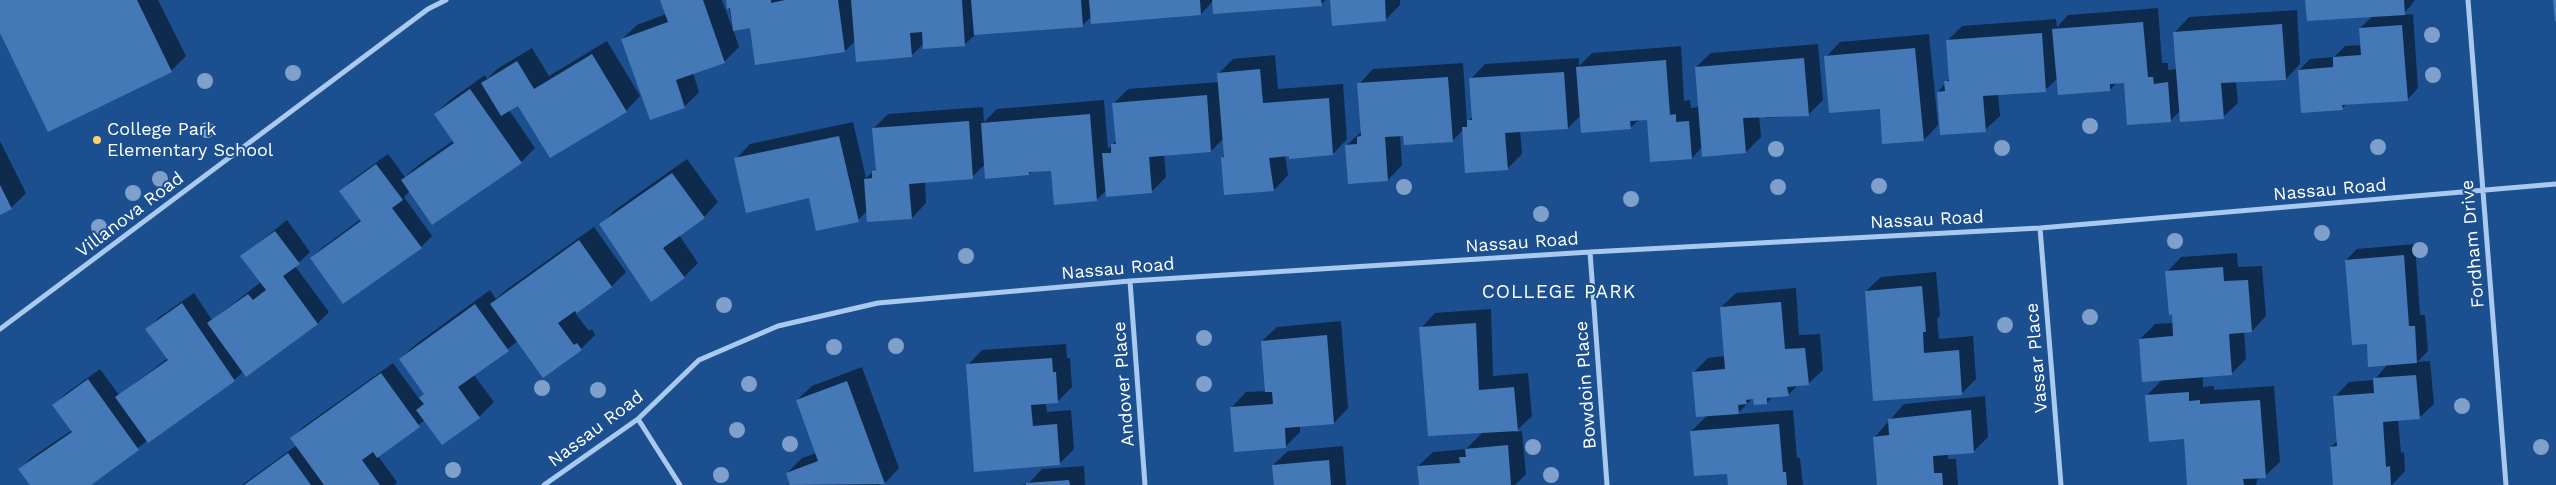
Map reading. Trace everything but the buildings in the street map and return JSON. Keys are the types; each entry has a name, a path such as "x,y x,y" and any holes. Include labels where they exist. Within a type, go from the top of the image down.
{"street":[{"name":"Villanova Road","path":"0,329 428,10 446,0"},
{"name":"Fordham Drive","path":"2468,0 2506,485"},
{"name":"Nassau Road","path":"544,485 638,419 699,360 778,326 878,303 1130,281 1590,252 2040,228 2556,184"},
{"name":"Vassar Place","path":"2040,228 2061,485"},
{"name":"Bowdoin Place","path":"1590,252 1606,485"},
{"name":"Andover Place","path":"1130,281 1145,485"},
{"path":"638,419 680,485"}],"place":[{"name":"College Park Elementary School","path":"97,140"}],"district":[{"name":"COLLEGE PARK","path":"1559,292"}]}
